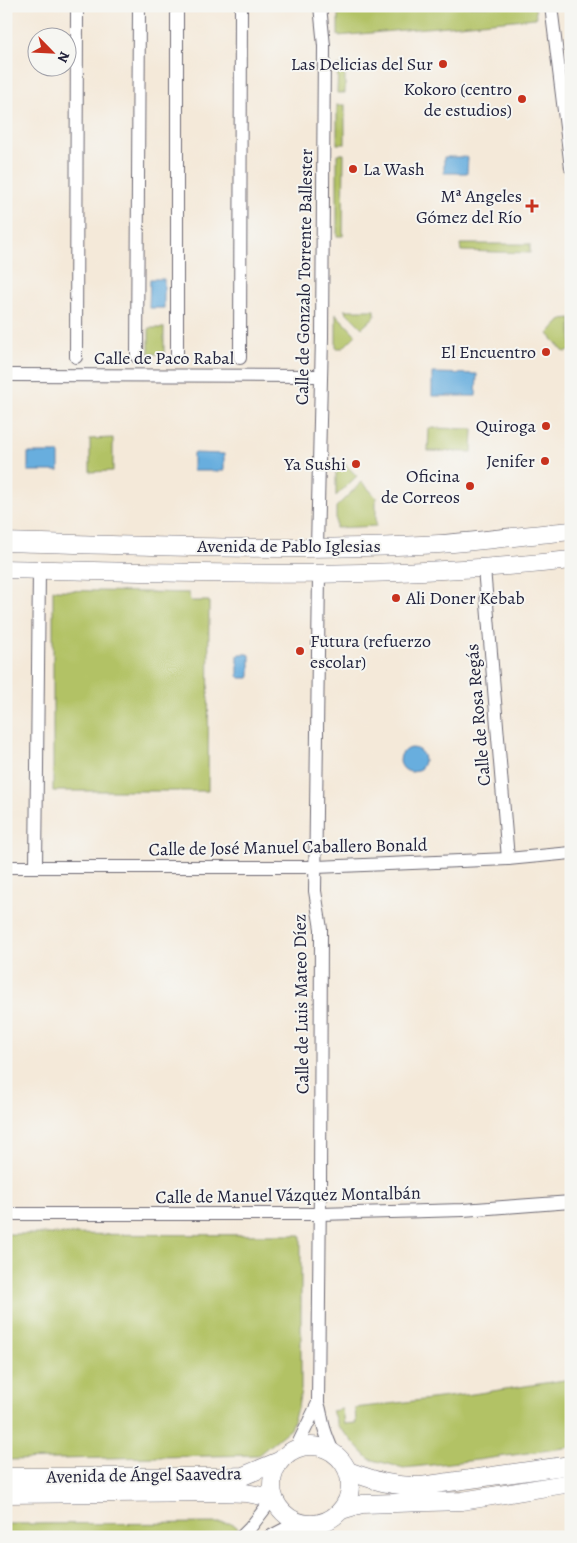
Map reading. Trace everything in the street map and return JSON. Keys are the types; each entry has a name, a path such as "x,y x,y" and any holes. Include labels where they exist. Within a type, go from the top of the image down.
{"street":[{"path":"76,358 77,6"},
{"path":"137,357 139,6"},
{"path":"177,6 177,357"},
{"path":"240,358 242,6"},
{"name":"Calle de Gonzalo Torrente Ballester","path":"317,548 321,376 324,46 320,6"},
{"path":"551,6 571,168"},
{"name":"Calle de Paco Rabal","path":"6,374 321,376"},
{"name":"Avenida de Pablo Iglesias","path":"6,542 317,548 440,544 571,531"},
{"name":"Avenida de Pablo Iglesias","path":"6,569 319,574 397,573 571,560"},
{"name":"Calle de Rosa Regás","path":"484,568 508,859"},
{"path":"36,867 39,570"},
{"name":"Calle de Luis Mateo Díez","path":"319,574 315,891 321,929 318,1403 322,1413 322,1422 326,1436 333,1452"},
{"name":"Calle de José Manuel Caballero Bonald","path":"6,867 316,867 508,859 571,853"},
{"name":"Calle de Manuel Vázquez Montalbán","path":"6,1214 320,1214 463,1210 571,1202"},
{"name":"Calle de Luis Mateo Díez","path":"296,1448 318,1403"},
{"path":"342,1510 350,1491 350,1481 348,1471 342,1460 333,1452 321,1446 309,1445 296,1448 279,1461 273,1472 271,1485 273,1498 288,1517 307,1524 315,1530 342,1510 362,1504 462,1501 571,1483"},
{"name":"Avenida de Ángel Saavedra","path":"6,1477 243,1476 279,1461"},
{"path":"348,1471 382,1483 400,1486 421,1486 571,1466"},
{"name":"Avenida de Ángel Saavedra","path":"6,1494 220,1492 246,1493 273,1498"},
{"path":"241,1537 273,1498"},
{"path":"269,1537 298,1522"}],"green space":[{"path":"338,6 535,6 536,18 338,36"},
{"path":"338,66 345,66 345,93 337,93"},
{"path":"337,105 345,105 345,144 337,144"},
{"path":"337,154 344,154 343,236 337,236"},
{"path":"460,244 530,244 530,253 461,251"},
{"path":"344,310 375,310 375,316 362,328"},
{"path":"336,314 356,335 343,348 336,348"},
{"path":"571,318 571,351 564,352 548,334 562,319"},
{"path":"149,328 164,328 164,354 149,354"},
{"path":"429,428 473,429 472,452 428,451"},
{"path":"113,438 113,471 90,472 90,439"},
{"path":"336,463 344,463 357,476 336,496"},
{"path":"362,482 376,497 376,526 336,528 336,507"},
{"path":"53,590 189,593 190,601 209,601 208,791 53,791"},
{"path":"6,1234 301,1235 301,1390 290,1429 258,1455 6,1460"},
{"path":"571,1379 571,1447 477,1460 404,1468 369,1459 338,1426 332,1411 342,1409 344,1424 356,1423 355,1408 473,1394"},
{"path":"232,1523 248,1537 6,1537 6,1524"}],"water":[{"path":"444,157 468,157 467,173 444,173"},
{"path":"150,279 164,279 164,308 149,308"},
{"path":"432,373 477,374 476,396 432,396"},
{"path":"28,453 59,453 59,471 28,471"},
{"path":"193,453 224,454 224,471 193,471"},
{"path":"239,654 250,655 249,678 240,678 238,676"},
{"path":"412,748 421,751 424,760 421,769 412,772 403,769 400,760 403,751"}],"place":[{"name":"Las Delicias del Sur","path":"443,64"},
{"name":"Kokoro (centro de estudios)","path":"522,99"},
{"name":"La Wash","path":"353,169"},
{"name":"Mª Angeles Gómez del Río","path":"532,206"},
{"name":"El Encuentro","path":"546,352"},
{"name":"Quiroga","path":"546,426"},
{"name":"Jenifer","path":"545,461"},
{"name":"Ya Sushi","path":"356,464"},
{"name":"Oficina de Correos","path":"470,486"},
{"name":"Ali Doner Kebab","path":"396,598"},
{"name":"Futura (refuerzo escolar)","path":"300,651"}]}
